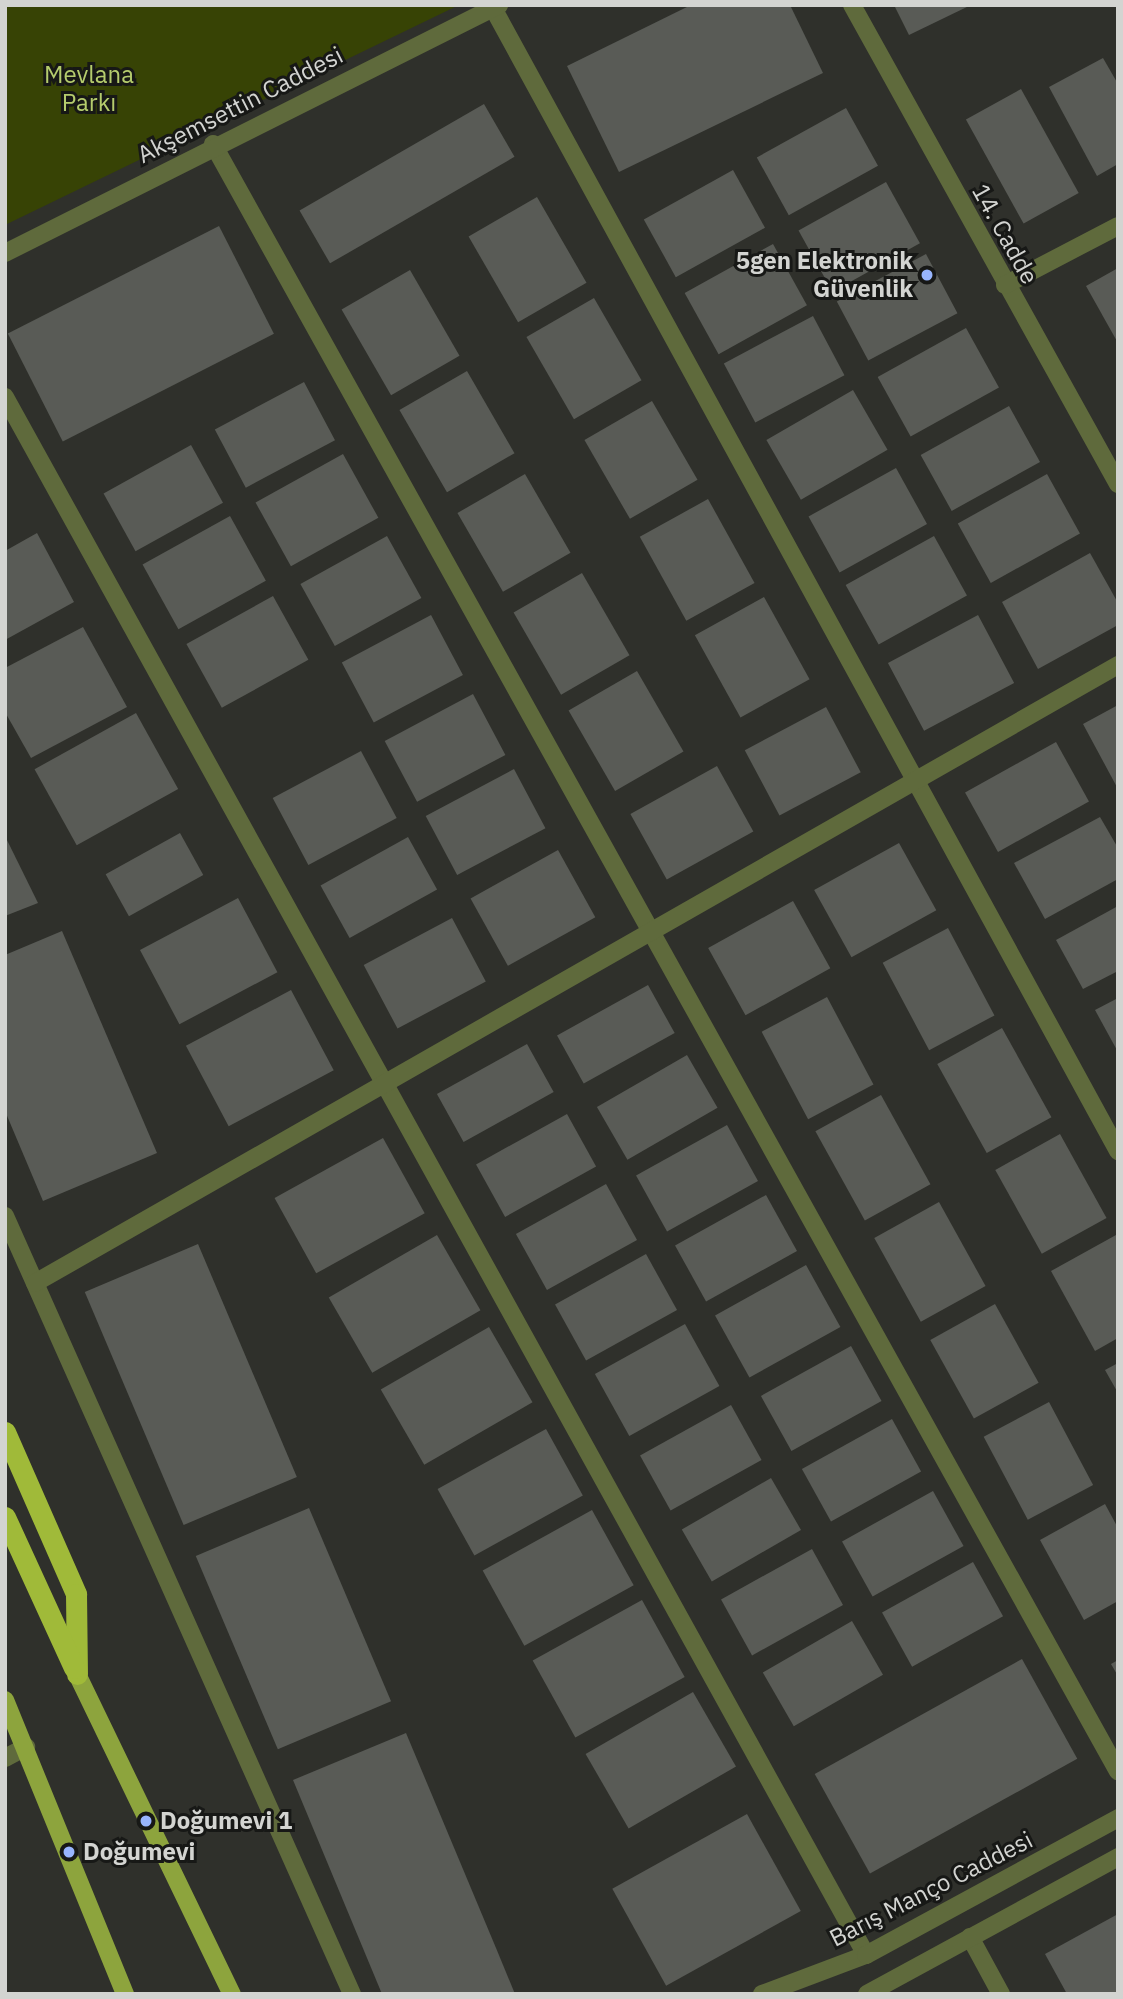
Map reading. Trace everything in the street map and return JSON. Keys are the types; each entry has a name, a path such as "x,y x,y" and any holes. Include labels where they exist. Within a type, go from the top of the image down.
{"highway":[{"path":"5,1432 76,1594 77,1674"},
{"path":"5,1517 77,1674"}],"main road":[{"path":"77,1674 232,1994"},
{"path":"5,1700 125,1994"}],"street":[{"name":"14. Cadde","path":"852,5 1005,285 1118,484"},
{"path":"496,7 913,782 1118,1150"},
{"name":"Akşemsettin Caddesi","path":"5,253 213,144 496,7"},
{"path":"213,144 1118,1771"},
{"path":"1005,285 1118,226"},
{"path":"5,397 866,1955"},
{"path":"35,1283 1118,665"},
{"path":"5,1216 352,1994"},
{"path":"5,1758 26,1747"},
{"name":"Barış Manço Caddesi","path":"762,1994 866,1955 1118,1818"},
{"path":"867,1994 1118,1857"},
{"path":"970,1937 1001,1994"}],"green space":[{"name":"Mevlana Parkı","path":"5,5 459,5 5,225"}],"building":[{"path":"691,5 790,5 823,73 619,172 567,66"},
{"path":"894,5 971,5 909,35"},
{"path":"1103,58 1118,84 1118,164 1097,176 1049,87"},
{"path":"1021,89 1079,193 1024,224 966,120"},
{"path":"484,104 514,157 330,263 300,211"},
{"path":"846,108 878,166 789,215 757,157"},
{"path":"733,170 765,228 676,277 644,219"},
{"path":"886,182 920,243 832,292 799,230"},
{"path":"537,197 586,283 518,322 469,236"},
{"path":"219,226 274,334 63,441 8,334"},
{"path":"773,244 807,305 719,354 685,293"},
{"path":"926,254 957,313 868,361 837,301"},
{"path":"1118,268 1118,343 1086,286"},
{"path":"410,270 460,356 391,395 342,310"},
{"path":"594,298 642,380 574,419 526,337"},
{"path":"813,316 844,375 755,423 724,363"},
{"path":"966,328 999,387 911,436 878,377"},
{"path":"467,371 514,453 447,492 399,410"},
{"path":"304,382 335,440 246,488 215,429"},
{"path":"853,390 888,450 801,500 766,440"},
{"path":"652,401 698,480 630,519 584,440"},
{"path":"1009,406 1040,462 952,511 921,455"},
{"path":"191,445 223,503 136,551 104,493"},
{"path":"343,454 378,518 291,566 256,502"},
{"path":"896,468 927,524 840,572 809,516"},
{"path":"525,474 570,553 503,592 457,513"},
{"path":"1047,474 1080,533 991,583 958,523"},
{"path":"708,499 755,583 686,621 640,537"},
{"path":"230,516 266,581 178,629 143,564"},
{"path":"37,533 74,602 5,640 5,551"},
{"path":"387,536 421,598 335,646 300,584"},
{"path":"934,536 967,595 879,644 846,585"},
{"path":"1090,553 1118,603 1118,625 1038,669 1002,602"},
{"path":"582,573 630,655 561,695 514,612"},
{"path":"273,596 308,660 222,708 186,644"},
{"path":"764,597 810,679 740,718 695,635"},
{"path":"431,615 463,675 374,722 342,662"},
{"path":"978,615 1014,683 924,731 888,663"},
{"path":"83,627 127,707 31,758 5,712 5,668"},
{"path":"637,671 684,752 615,791 569,710"},
{"path":"473,694 505,755 417,802 385,741"},
{"path":"1118,705 1118,789 1083,724"},
{"path":"826,707 861,772 780,816 745,750"},
{"path":"136,713 178,789 77,845 35,769"},
{"path":"1056,742 1089,801 998,852 965,792"},
{"path":"361,751 397,818 308,865 273,798"},
{"path":"717,766 753,832 667,880 630,814"},
{"path":"514,769 545,828 457,875 426,816"},
{"path":"1100,817 1118,848 1118,879 1045,919 1014,863"},
{"path":"180,833 203,875 129,916 106,874"},
{"path":"5,836 38,903 5,916"},
{"path":"408,837 437,889 350,938 321,885"},
{"path":"899,843 936,910 851,957 814,890"},
{"path":"558,850 595,917 508,966 471,898"},
{"path":"238,898 277,972 179,1024 140,950"},
{"path":"793,901 830,968 745,1015 708,948"},
{"path":"1118,906 1118,971 1083,989 1056,940"},
{"path":"452,918 486,982 398,1029 364,965"},
{"path":"948,928 994,1015 929,1050 883,963"},
{"path":"62,931 157,1153 43,1201 5,1111 5,955"},
{"path":"648,985 675,1033 584,1084 557,1035"},
{"path":"291,990 334,1070 229,1126 186,1046"},
{"path":"827,997 873,1084 808,1119 762,1032"},
{"path":"1118,998 1118,1052 1095,1010"},
{"path":"1002,1028 1051,1117 987,1153 937,1064"},
{"path":"527,1044 554,1092 464,1142 437,1094"},
{"path":"687,1055 718,1108 627,1160 597,1107"},
{"path":"881,1095 930,1184 865,1221 815,1131"},
{"path":"567,1114 596,1166 505,1217 476,1164"},
{"path":"727,1125 758,1181 667,1231 636,1175"},
{"path":"1060,1134 1107,1218 1042,1254 995,1170"},
{"path":"383,1138 425,1213 316,1273 275,1198"},
{"path":"606,1184 637,1240 547,1290 516,1234"},
{"path":"766,1195 797,1251 706,1301 675,1245"},
{"path":"939,1202 986,1286 921,1322 874,1238"},
{"path":"437,1235 480,1310 372,1373 329,1298"},
{"path":"1116,1235 1118,1338 1095,1351 1051,1271"},
{"path":"198,1244 297,1477 184,1525 85,1292"},
{"path":"646,1254 677,1310 586,1360 555,1304"},
{"path":"806,1265 840,1327 749,1378 715,1315"},
{"path":"995,1304 1039,1383 974,1419 930,1340"},
{"path":"685,1324 719,1386 629,1436 595,1374"},
{"path":"489,1327 532,1402 424,1465 381,1390"},
{"path":"851,1346 882,1401 791,1451 761,1396"},
{"path":"1118,1363 1118,1393 1105,1370"},
{"path":"1049,1402 1093,1485 1028,1520 984,1437"},
{"path":"731,1405 762,1460 671,1511 640,1455"},
{"path":"892,1419 921,1471 831,1521 802,1469"},
{"path":"546,1429 583,1495 474,1556 438,1489"},
{"path":"771,1478 801,1530 712,1581 682,1530"},
{"path":"933,1491 964,1546 873,1597 842,1541"},
{"path":"1105,1504 1118,1528 1118,1601 1084,1620 1040,1540"},
{"path":"309,1508 391,1701 278,1749 196,1556"},
{"path":"592,1510 634,1585 524,1646 483,1571"},
{"path":"812,1549 843,1605 752,1655 721,1599"},
{"path":"973,1562 1003,1616 912,1667 882,1612"},
{"path":"642,1600 685,1677 575,1738 533,1661"},
{"path":"852,1621 883,1675 794,1726 763,1672"},
{"path":"1022,1659 1077,1759 870,1874 815,1774"},
{"path":"1118,1660 1118,1676 1111,1664"},
{"path":"693,1692 736,1766 629,1828 586,1754"},
{"path":"406,1733 515,1994 382,1994 293,1780"},
{"path":"747,1814 801,1911 666,1986 612,1889"},
{"path":"1118,1914 1118,1994 1067,1994 1045,1954"}],"place":[{"name":"5gen Elektronik Güvenlik","path":"927,275"},
{"name":"Doğumevi 1","path":"146,1821"},
{"name":"Doğumevi","path":"69,1852"}]}
